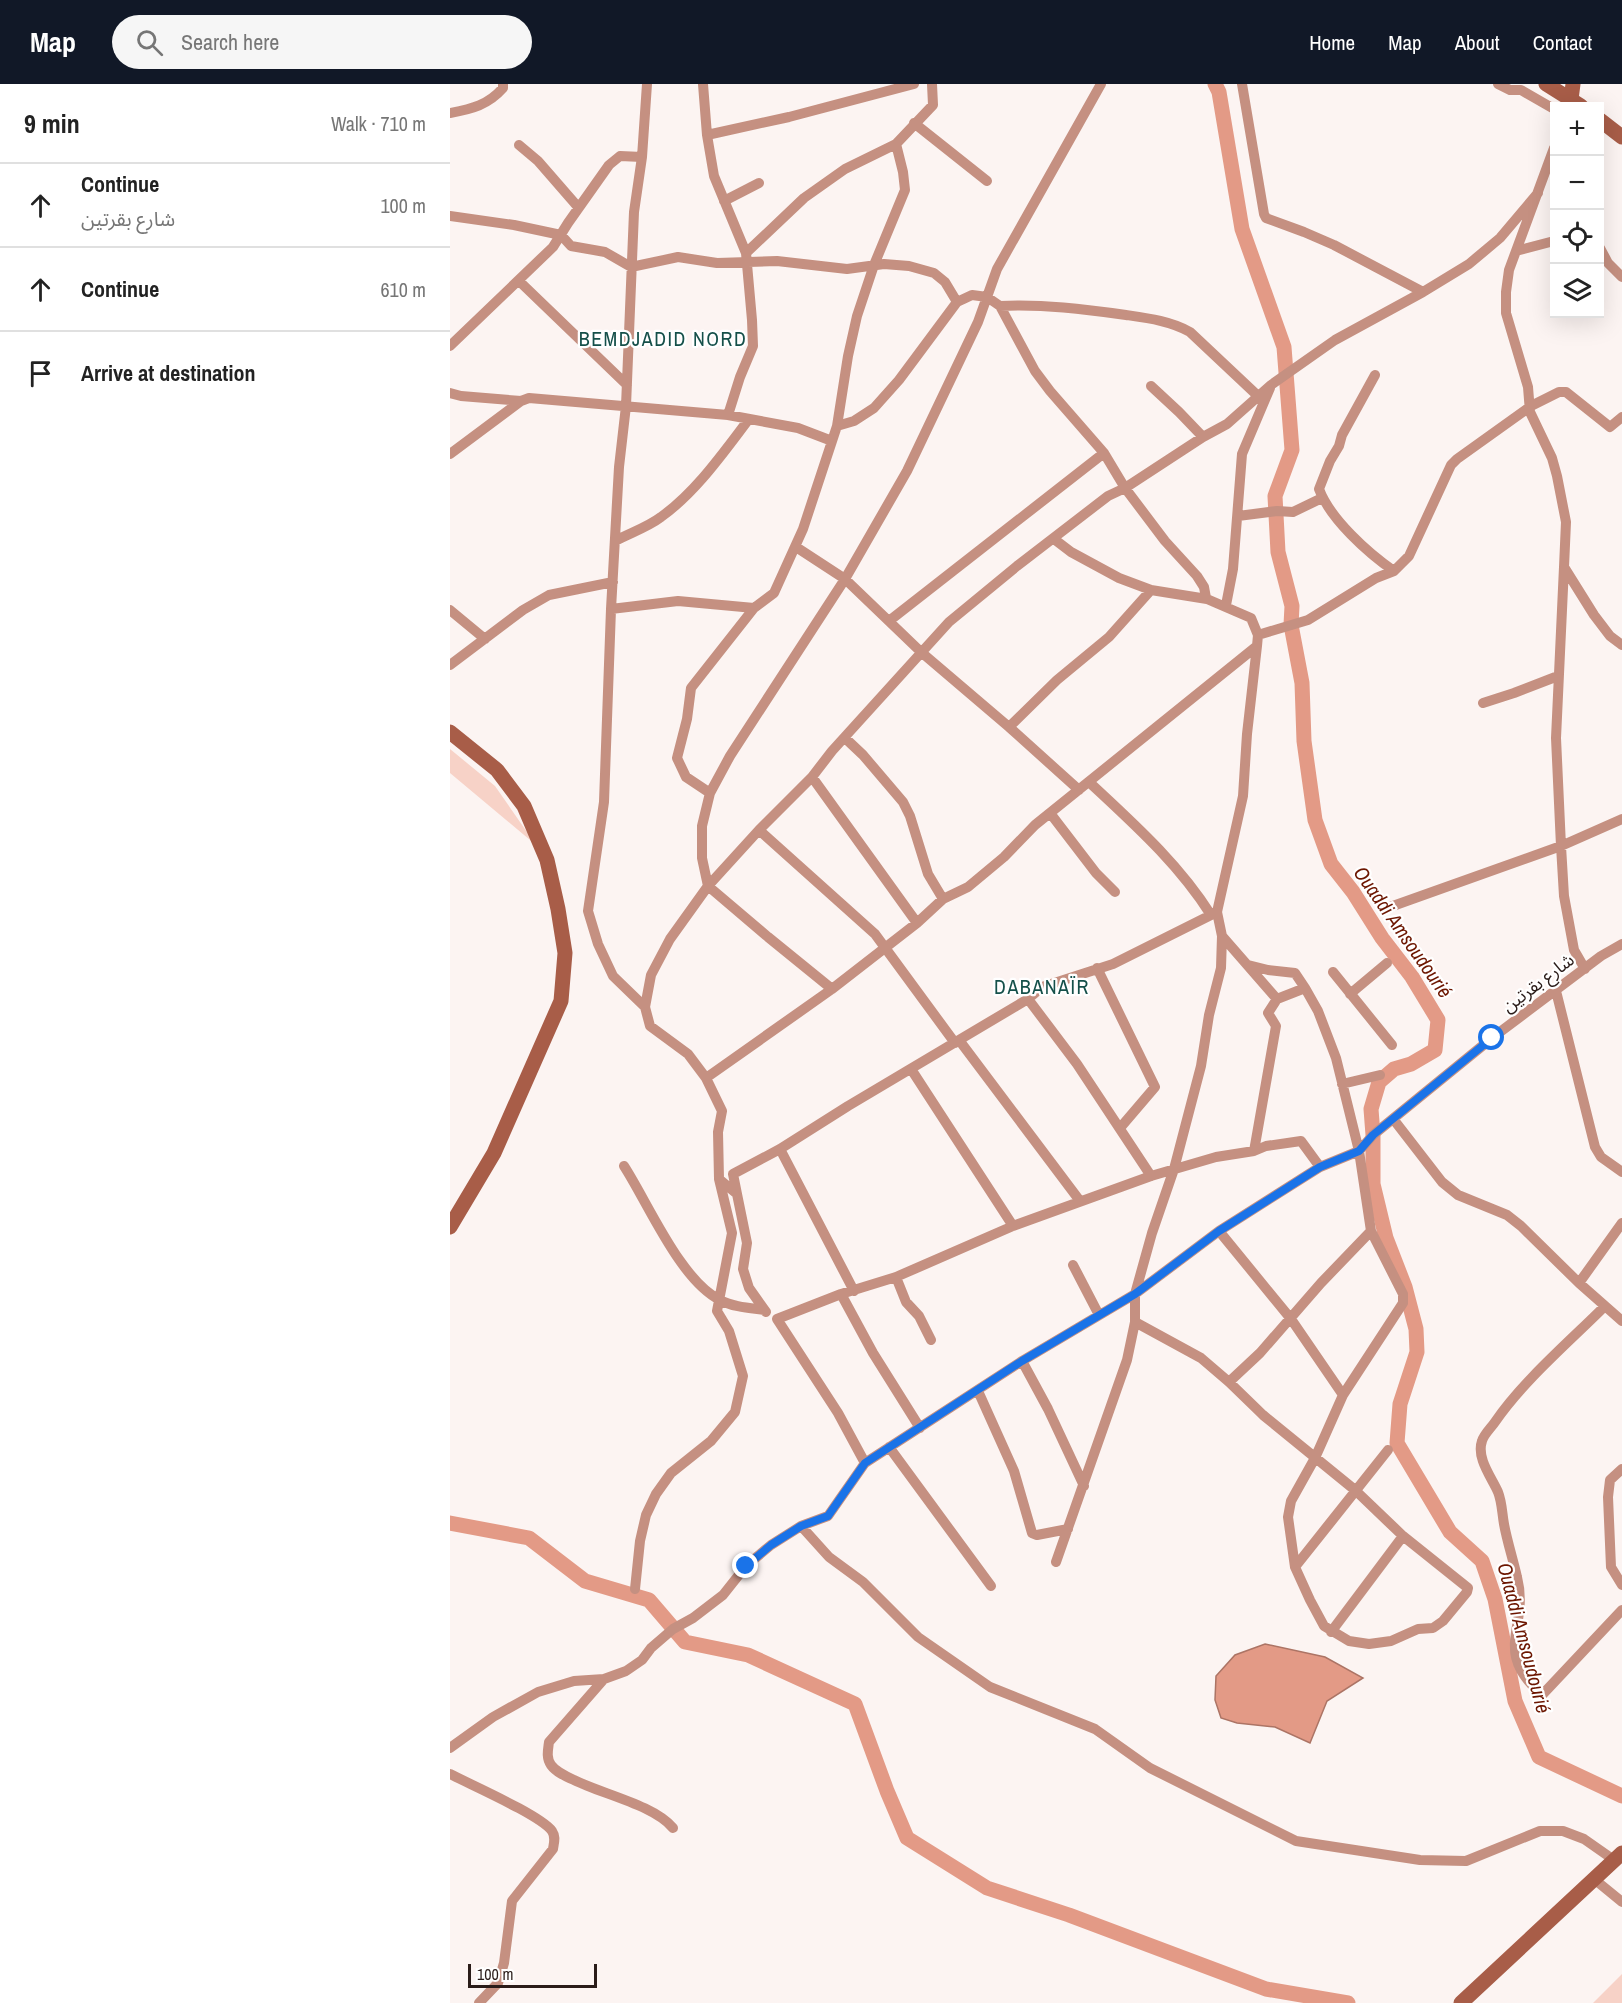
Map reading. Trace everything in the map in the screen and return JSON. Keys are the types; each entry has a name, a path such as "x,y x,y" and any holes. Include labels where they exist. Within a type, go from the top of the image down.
{"main road":[{"path":"1546,84 1574,99"},
{"path":"1604,124 1622,137"},
{"path":"450,732 497,770 524,806 547,860 565,953 561,1001 494,1153 450,1227"},
{"path":"1461,2003 1618,1856"}],"street":[{"path":"450,113 469,109 494,99 503,88 503,84"},
{"path":"645,1007 613,976 598,944 588,911 604,802 611,609 619,467 626,406 634,212 642,157 647,84"},
{"path":"703,84 707,135 714,176 746,258 752,320 753,346 728,415"},
{"path":"707,135 789,117 914,84"},
{"path":"746,258 804,198 845,169 896,144 933,105 932,84"},
{"path":"832,989 708,886 702,858 702,826 710,793 730,756 845,579 907,471 978,322 997,269 1101,84"},
{"path":"1242,84 1266,218 1305,231 1423,292"},
{"path":"1498,84 1510,90 1521,90 1550,107"},
{"path":"914,123 987,181"},
{"path":"710,793 686,777 677,758 687,719 691,688 754,608 774,593 796,547 837,426 857,316 874,265 905,190 896,144"},
{"path":"519,145 538,161 578,207"},
{"path":"450,346 553,247 578,207 609,165 620,156 642,157"},
{"path":"1551,156 1509,270 1506,313 1528,387 1530,412 1552,458 1566,522 1558,676 1557,762 1564,896 1574,950 1585,969"},
{"path":"724,201 759,183"},
{"path":"635,1588 640,1541 646,1515 656,1494 671,1473 711,1441 735,1412 743,1376 729,1331 717,1311 732,1233 719,1179 718,1132 722,1111 706,1078 688,1054 650,1026 645,1007 651,975 659,957 708,886 812,777 949,622 1108,496 1125,488 1227,424 1271,385 1335,340 1423,292 1468,264 1500,238 1538,193"},
{"path":"450,216 514,225 561,235 571,246 605,252 631,267 678,257 717,263 746,258 847,269 874,265 909,266 934,273 945,282 957,302"},
{"path":"1516,250 1550,243"},
{"path":"1604,256 1622,278"},
{"path":"519,281 627,386"},
{"path":"837,426 854,421 874,408 899,380 957,302 972,295 987,297 1000,306 1035,371 1050,391 1104,453 1125,488 1165,542 1197,576 1204,587 1206,598"},
{"path":"1000,306 1037,305 1082,308 1145,318 1180,327 1190,332 1258,396"},
{"path":"1375,375 1342,435 1319,489 1322,498 1342,523 1374,557 1394,572"},
{"path":"1226,605 1233,569 1242,454 1271,385"},
{"path":"1151,386 1203,437"},
{"path":"706,1078 832,989 917,923 943,899 968,887 1050,813 1258,641 1308,620 1376,578 1394,572 1409,556 1451,465 1464,453 1531,406 1559,392 1566,392 1610,427 1622,417"},
{"path":"450,393 460,396 521,401"},
{"path":"450,454 521,401 529,398 728,415 798,428 832,441"},
{"path":"615,541 661,518 706,473 749,419"},
{"path":"889,621 1104,453"},
{"path":"1238,516 1277,511 1293,512 1322,498"},
{"path":"865,1463 838,1413 777,1319 764,1310 749,1288 743,1269 747,1243 733,1174 780,1149 1028,999 1042,987 1123,960 1214,913 1243,796 1246,734 1258,641 1251,618 1206,598 1151,590 1119,578 1094,566 1054,539"},
{"path":"796,547 845,579 921,652 1079,790"},
{"path":"1564,567 1594,615 1610,636 1622,645"},
{"path":"450,665 523,610 549,595 613,582"},
{"path":"1009,727 1057,680 1109,637 1151,590"},
{"path":"611,609 678,602 754,608"},
{"path":"450,610 485,639"},
{"path":"1483,703 1558,676"},
{"path":"845,738 903,802 910,816 928,874 943,899"},
{"path":"812,777 917,923"},
{"path":"1056,1563 1127,1360 1135,1322 1135,1294 1152,1233 1174,1169 1201,1066 1209,1015 1221,968 1222,936 1214,913 1174,864 1089,782"},
{"path":"1050,813 1096,873 1115,892"},
{"path":"1390,907 1561,846 1622,819"},
{"path":"759,830 874,934 1080,1201"},
{"path":"1222,936 1277,999"},
{"name":"شارع بقرتين","path":"1359,1151 1373,1135 1492,1038 1622,944"},
{"path":"1350,994 1388,963"},
{"path":"1135,1322 1201,1358 1263,1415 1315,1458 1355,1490 1403,1536 1468,1588 1443,1621 1433,1628 1418,1629 1391,1641 1369,1644 1349,1641 1331,1632 1320,1620 1295,1567 1288,1517 1291,1502 1315,1458 1343,1395 1403,1303 1403,1294 1371,1231 1359,1151 1329,1036 1318,1011 1295,973 1247,965"},
{"path":"1097,968 1155,1088 1120,1128"},
{"path":"1333,972 1392,1045"},
{"path":"1254,1151 1276,1026 1268,1013 1277,999 1305,988"},
{"path":"1556,992 1594,1147 1601,1156 1622,1172"},
{"path":"1028,999 1077,1064 1151,1176"},
{"path":"911,1068 1013,1226"},
{"path":"1342,1084 1380,1075"},
{"path":"1394,1120 1442,1182 1458,1195 1507,1215 1622,1321"},
{"path":"777,1319 841,1294 896,1277 1013,1226 1080,1201 1151,1176 1216,1157 1301,1141 1320,1167"},
{"path":"780,1149 854,1291"},
{"path":"450,1748 493,1717 538,1692 574,1681 604,1679 626,1671 673,1629 693,1618 723,1595 746,1566 771,1545 801,1526 828,1516 865,1463 1022,1361 1135,1294 1219,1231 1320,1167 1359,1151"},
{"path":"624,1166 677,1256 704,1289 719,1299 741,1307 764,1310"},
{"path":"719,1179 737,1194"},
{"path":"1579,1283 1622,1223"},
{"path":"1219,1231 1291,1319 1343,1395"},
{"path":"1229,1382 1260,1353 1321,1283 1371,1231"},
{"path":"1073,1265 1099,1315"},
{"path":"896,1277 906,1302 919,1316 931,1340"},
{"path":"841,1294 873,1353 920,1428"},
{"path":"1605,1306 1507,1404 1482,1441 1481,1449 1483,1461 1499,1495 1504,1526 1519,1583 1520,1611 1515,1633 1515,1652 1518,1667 1528,1683 1542,1695 1622,1610"},
{"path":"1022,1361 1048,1409 1084,1486"},
{"path":"978,1391 1014,1471 1032,1533 1037,1535 1068,1529"},
{"path":"889,1448 991,1586"},
{"path":"1295,1567 1388,1450"},
{"path":"1622,1469 1610,1480 1608,1497 1611,1568 1622,1585"},
{"path":"801,1526 829,1557 863,1582 918,1636 990,1687 1095,1729 1150,1768 1296,1841 1420,1860 1466,1861 1539,1831 1563,1831 1618,1856"},
{"path":"1331,1632 1403,1536"},
{"path":"604,1679 549,1742 547,1754 550,1764 560,1773 596,1791 633,1803 668,1822 673,1828"},
{"path":"450,1774 538,1820 551,1830 555,1839 553,1849 512,1901 504,1963 498,1983 479,2003"},
{"path":"1594,1879 1622,1902"}],"shaded area":[{"path":"450,749 495,786 536,845 450,773"},
{"path":"1265,1644 1325,1657 1363,1678 1327,1701 1310,1743 1275,1727 1237,1723 1221,1718 1215,1700 1216,1676 1235,1655"},
{"path":"1622,1974 1622,2003 1593,2003"}],"waterway":[{"name":"Ouaddi Amsoudourié","path":"1215,84 1219,92 1242,229 1284,347 1292,450 1275,496 1278,552 1292,606 1291,625 1302,683 1304,741 1315,820 1331,864 1412,977 1438,1020 1435,1050 1411,1064 1394,1069 1379,1082 1371,1109 1373,1184 1386,1238 1405,1287 1416,1329 1417,1352 1400,1404 1397,1443 1450,1532 1482,1561 1495,1599 1515,1701 1539,1757 1622,1796"},
{"path":"450,1523 529,1538 585,1581 649,1600 685,1642 748,1655 855,1704 907,1838 987,1888 1069,1915 1266,1989 1348,2003"}],"district":[{"name":"BEMDJADID NORD","path":"663,339"},
{"name":"DABANAÏR","path":"1042,987"}],"route":[{"path":"746,1566 771,1545 801,1526 828,1516 865,1463 1022,1361 1135,1294 1219,1231 1261,1204 1320,1167 1359,1151 1373,1135 1492,1038"}]}
